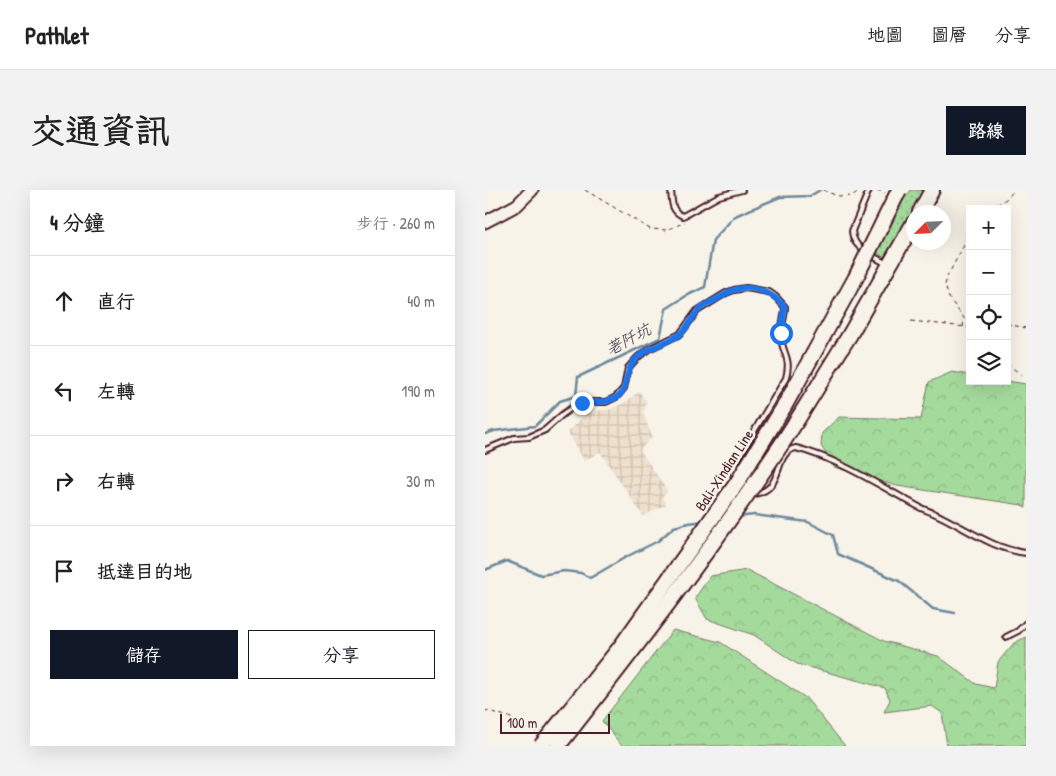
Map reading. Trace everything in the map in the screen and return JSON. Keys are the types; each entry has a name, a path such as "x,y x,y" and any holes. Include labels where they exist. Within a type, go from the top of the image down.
{"highway":[{"name":"Bali-Xindian Line","path":"541,741 619,648 737,483 785,404 855,279 899,190"},
{"path":"924,205 932,190"},
{"name":"Bali-Xindian Line","path":"557,746 643,637 747,494 849,336 906,236"}],"street":[{"path":"485,222 517,205 532,190"}],"lane":[{"path":"671,190 672,203 677,214 683,216 719,196 742,190"},
{"path":"869,190 853,225 853,238 860,248 889,266"},
{"path":"485,450 514,438 529,437 545,430 563,414 576,406 587,402 605,402 617,397 624,388 628,368 638,357 649,349 680,334 703,306 734,290 746,288 769,292 785,307 781,339 788,362 786,378 735,463 733,479 738,487"},
{"path":"745,492 761,493 768,489 773,484 787,452 796,448 872,481 991,544 1015,552 1026,553"},
{"path":"1006,636 1018,631 1026,623"}],"path":[{"path":"585,190 650,229 667,230 687,221 695,210"},
{"path":"825,191 847,197 853,196 859,190"},
{"path":"996,205 1015,190"},
{"path":"911,321 963,327 964,318 949,298 945,285 947,277 966,241"},
{"path":"1011,325 1026,328"},
{"path":"1011,367 1026,378"},
{"path":"485,710 509,717 541,741"}],"shaded area":[{"path":"639,392 647,402 643,413 652,437 640,450 668,492 662,496 666,505 643,516 600,452 584,461 568,432 588,412 611,409"}],"green space":[{"path":"911,190 925,190 916,205 906,205 906,221 884,257 876,252 900,205"},
{"path":"952,372 966,374 966,385 1011,385 1011,382 1026,384 1026,508 1022,505 897,486 834,467 821,446 822,433 839,417 921,419 929,382"},
{"path":"747,570 884,641 938,656 976,684 994,688 998,662 1014,643 1026,637 1026,746 947,746 942,713 932,706 884,712 890,700 885,688 797,664 754,635 707,619 695,598 710,576"},
{"path":"673,630 720,642 806,698 845,746 622,746 602,721"}],"waterway":[{"name":"荖阡坑","path":"485,434 494,431 535,426 560,401 576,396 578,377 660,338 666,309 705,287 713,240 735,216 780,197 810,196 820,190"},
{"path":"737,517 754,515 808,522 833,535 838,554 899,581 933,609 955,613"},
{"path":"485,570 507,561 541,575 564,571 581,573 590,578 658,541 674,527 704,521"}],"route":[{"path":"582,403 605,402 617,397 624,388 628,368 638,357 649,349 675,338 684,331 697,311 703,306 734,290 746,288 769,292 776,297 785,307 781,333"}]}
